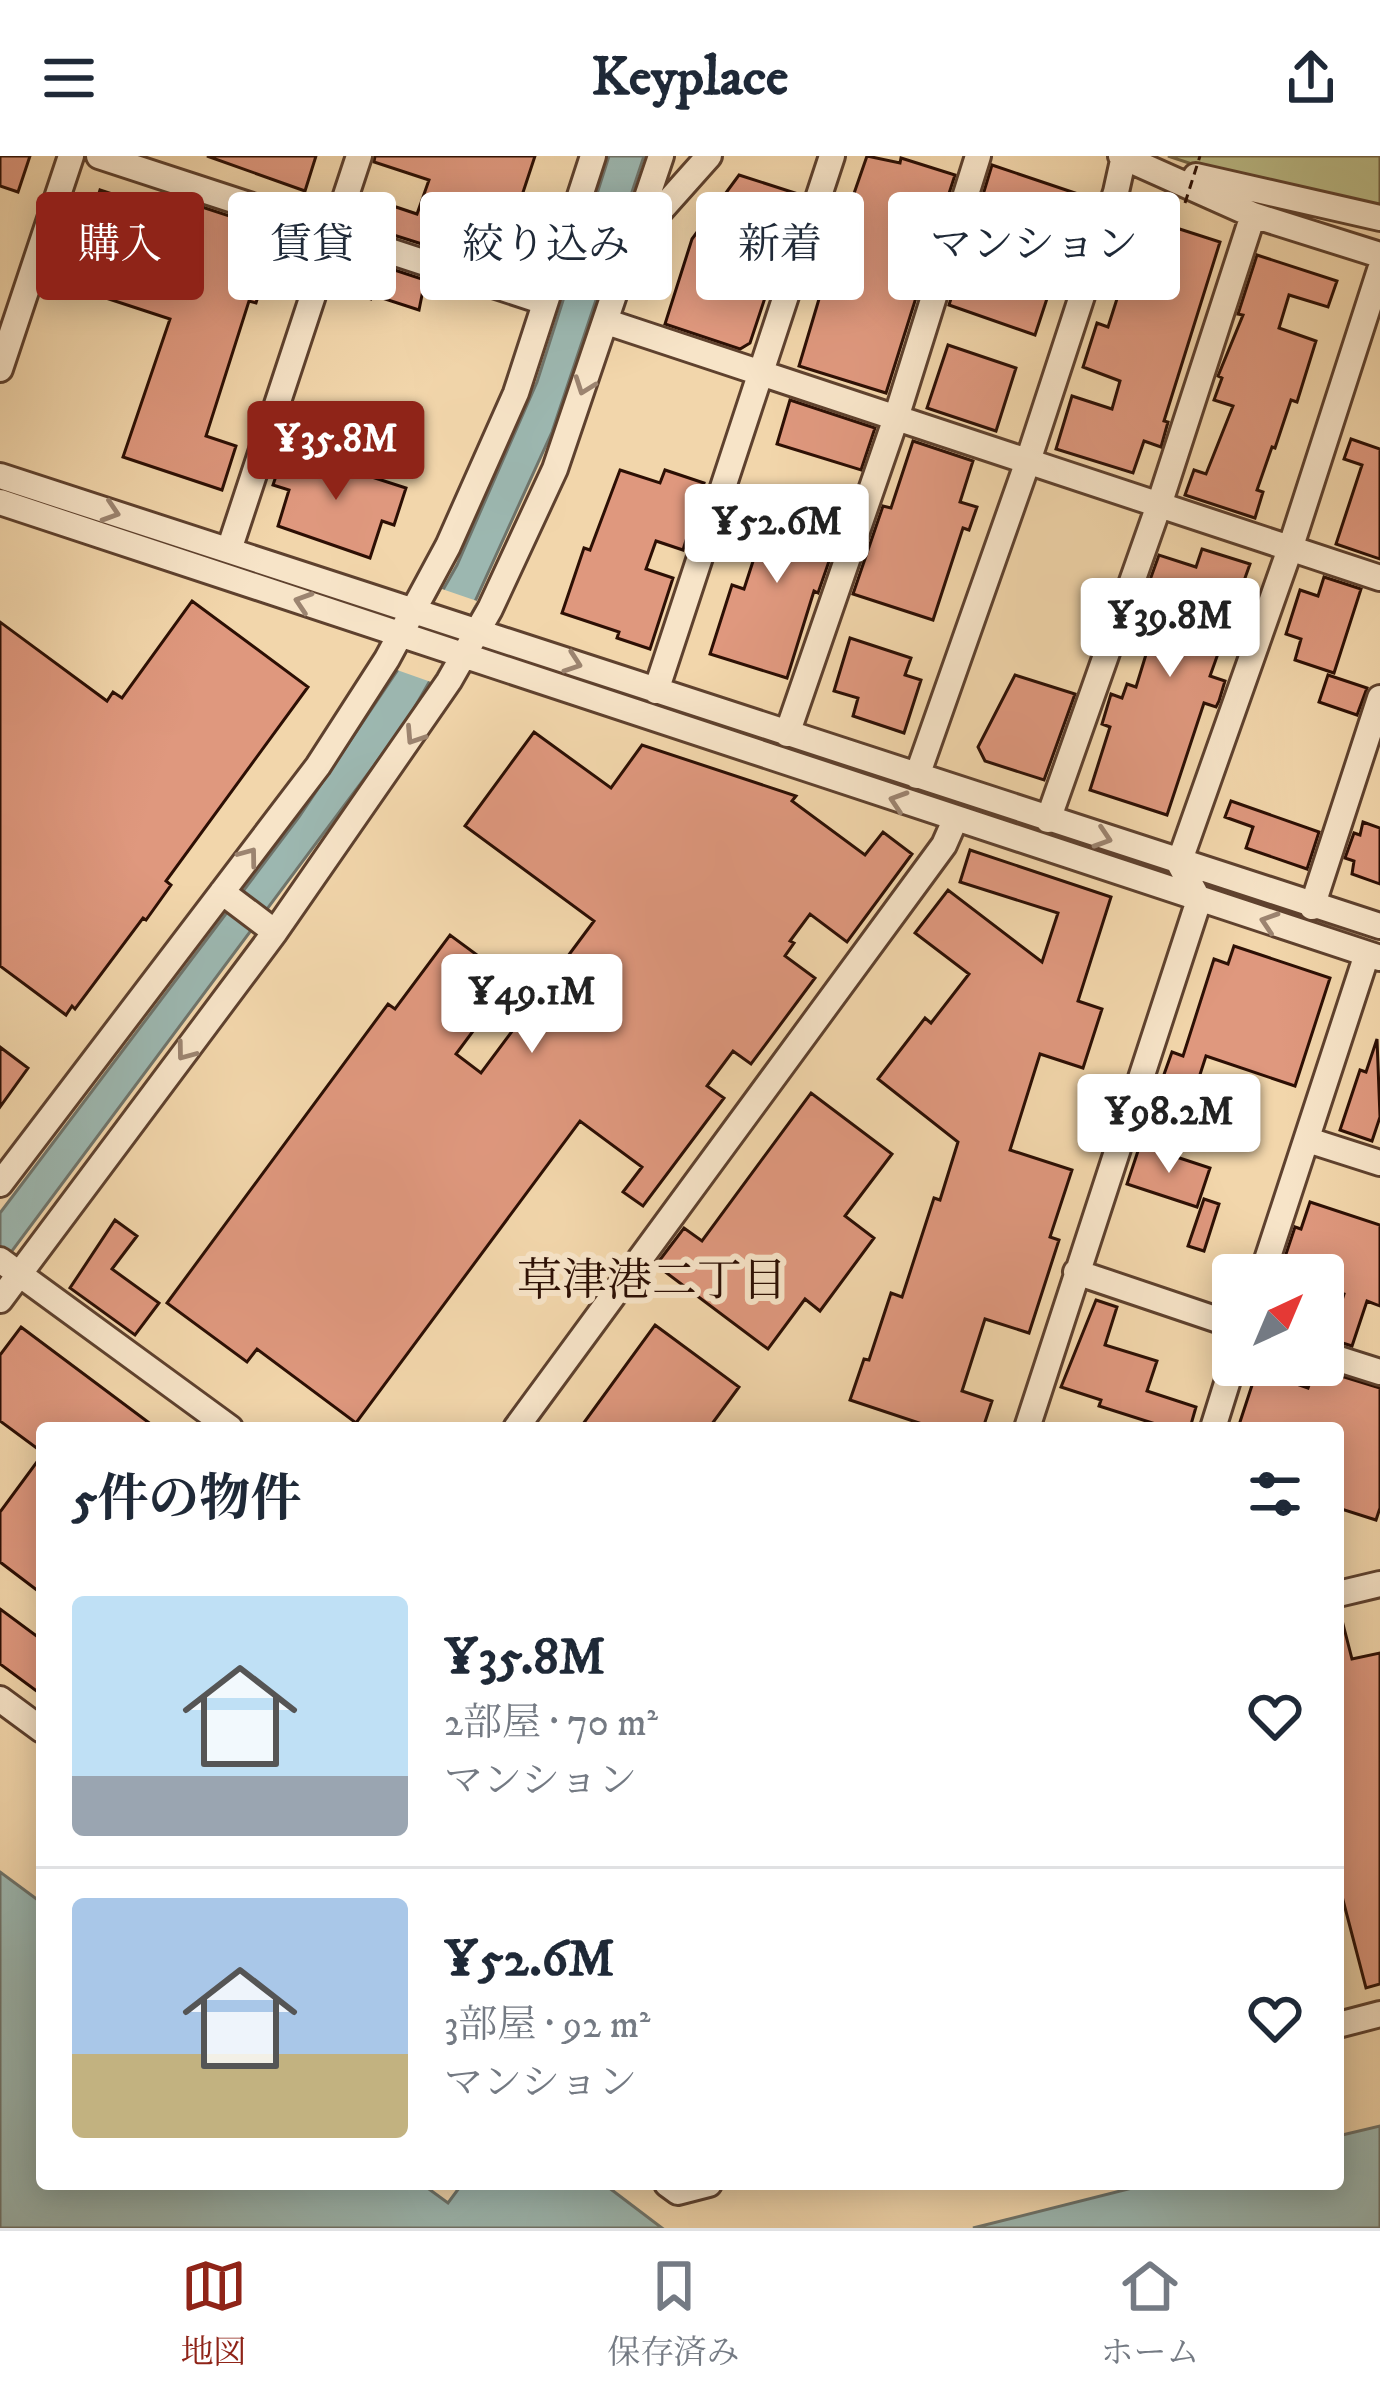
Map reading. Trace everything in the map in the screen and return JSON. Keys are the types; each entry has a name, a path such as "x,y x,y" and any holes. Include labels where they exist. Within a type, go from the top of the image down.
{"street":[{"path":"0,369 71,156"},
{"path":"99,156 228,198"},
{"path":"347,192 359,156"},
{"path":"0,1184 227,896 407,637 495,443 593,156"},
{"path":"649,192 661,156"},
{"path":"672,198 710,156"},
{"path":"656,691 832,156"},
{"path":"788,734 896,418 978,156"},
{"path":"1123,156 1253,215 1380,255"},
{"path":"1123,156 1259,193 1380,218"},
{"path":"917,776 1028,461 1117,192 1123,156"},
{"path":"1048,820 1159,505 1253,215"},
{"path":"396,253 545,302"},
{"path":"1029,1422 1199,900 1179,863 1290,549 1380,270"},
{"path":"229,550 312,300"},
{"path":"0,1300 9,1267 398,760 554,469 614,300"},
{"path":"607,322 1380,578"},
{"path":"0,476 1380,926"},
{"path":"0,502 1374,956 1269,1254"},
{"path":"1312,907 1380,698"},
{"path":"520,1422 944,845 955,820"},
{"path":"227,896 269,928"},
{"path":"1308,1140 1380,1162"},
{"path":"9,1267 222,1422"},
{"path":"1076,1272 1212,1318"},
{"path":"1344,1361 1380,1372"},
{"path":"1215,1422 1226,1386"},
{"path":"1344,1593 1380,1584"},
{"path":"0,1700 36,1726"},
{"path":"1344,2023 1380,2014"}],"path":[{"path":"1185,202 1200,156"}],"green space":[{"path":"1168,156 1380,156 1380,211 1258,186"}],"water":[{"path":"609,156 644,156 632,192 598,192"},
{"path":"563,300 596,300 552,432 472,608 405,724 0,1267 0,1213 299,817 397,671 457,565 537,382"},
{"path":"0,1872 36,1899 36,2190 430,2190 448,2203 458,2190 612,2190 662,2228 0,2228"},
{"path":"1380,2126 1380,2228 973,2228 1124,2190 1344,2190 1344,2135"}],"pier":[{"path":"442,589 477,601 431,682 397,670"}],"building":[{"path":"0,156 30,156 18,192 0,186"},
{"path":"207,156 316,156 305,191"},
{"path":"375,156 535,156 523,192 425,192 429,180 374,162"},
{"path":"867,156 900,163 901,158 955,175 949,192 888,192 888,300 915,300 886,393 799,366 819,300 864,300 864,192 854,192"},
{"path":"992,165 1072,192 984,192"},
{"path":"739,175 792,192 727,192"},
{"path":"420,206 420,243 396,236 396,207 417,214"},
{"path":"204,208 228,216 228,300 257,300 249,301 206,436 236,446 222,490 123,457 170,319 112,300 204,300"},
{"path":"1180,229 1220,242 1164,421 1168,422 1161,447 1144,441 1133,473 1056,449 1072,396 1112,409 1120,381 1083,367 1097,323 1108,327 1117,300 1180,300"},
{"path":"696,234 696,300 764,300 750,343 740,349 665,324"},
{"path":"1257,255 1337,281 1328,307 1289,295 1279,328 1316,341 1297,402 1291,400 1257,490 1263,492 1255,518 1185,495 1194,470 1206,474 1233,406 1214,400 1222,378 1218,376 1243,315 1238,314"},
{"path":"396,270 420,278 419,310 388,300 396,300"},
{"path":"951,300 1047,300 1035,335 949,305"},
{"path":"948,345 1016,368 996,431 927,408"},
{"path":"790,400 875,428 861,470 777,444"},
{"path":"1351,439 1380,449 1380,559 1336,544 1362,465 1344,459"},
{"path":"913,441 973,461 960,502 977,507 969,530 963,528 933,620 853,594 883,506 891,508"},
{"path":"285,449 406,488 394,525 382,521 370,558 278,526 289,490 273,485"},
{"path":"620,470 660,483 665,470 704,483 683,550 656,541 646,569 673,578 650,649 617,638 619,632 562,613 584,548 590,550"},
{"path":"754,489 844,518 818,593 814,591 787,678 710,654 732,585 744,589 769,512 748,506"},
{"path":"1202,549 1250,564 1210,676 1225,681 1219,701 1216,707 1204,703 1167,815 1090,790 1110,727 1102,724 1111,694 1122,698 1127,684 1136,687 1156,622 1137,616 1159,555 1196,567"},
{"path":"1324,577 1361,589 1334,673 1295,660 1301,639 1286,634 1300,590 1318,596"},
{"path":"192,601 308,687 166,881 171,885 146,920 66,1015 0,966 0,622 107,701 113,692 122,698"},
{"path":"850,638 911,658 905,675 921,680 904,733 853,716 858,698 834,691"},
{"path":"1015,675 1075,694 1044,780 985,761 978,747"},
{"path":"1328,675 1367,688 1357,715 1319,702"},
{"path":"534,732 611,788 642,745 796,796 792,801 865,855 883,832 912,854 847,942 810,914 785,956 815,978 751,1064 733,1051 707,1086 724,1098 643,1206 623,1192 642,1167 580,1121 355,1422 257,1349 247,1362 167,1303 388,1004 395,1009 450,935 511,980 456,1054 481,1073 594,921 465,826"},
{"path":"1231,801 1319,832 1307,869 1246,848 1253,827 1225,817"},
{"path":"1363,822 1380,828 1380,884 1352,874 1354,861 1345,858"},
{"path":"970,850 1111,897 1078,1001 1102,1009 1083,1068 1040,1054 1010,1150 1072,1170 1050,1237 1059,1240 1029,1333 985,1319 962,1391 992,1401 985,1422 916,1422 850,1400 891,1293 902,1297 958,1142 878,1079 925,1018 931,1023 969,974 915,933 948,890 1042,962 1058,913 960,882"},
{"path":"1234,946 1330,978 1295,1086 1206,1056 1195,1090 1162,1080 1172,1052 1183,1056 1214,959 1228,964"},
{"path":"1377,1039 1380,1117 1372,1141 1340,1130 1360,1070 1366,1072"},
{"path":"0,1047 28,1068 0,1107"},
{"path":"811,1093 892,1154 845,1216 874,1238 820,1311 805,1299 768,1349 656,1265 684,1228 702,1241"},
{"path":"1140,1145 1210,1168 1197,1207 1127,1184"},
{"path":"1204,1199 1219,1204 1204,1251 1188,1246"},
{"path":"1310,1202 1380,1225 1380,1306 1367,1301 1352,1346 1344,1343 1344,1254 1286,1254 1295,1227 1301,1229"},
{"path":"115,1220 137,1236 112,1269 159,1303 135,1335 70,1288"},
{"path":"1096,1300 1117,1307 1105,1345 1157,1361 1147,1391 1196,1407 1192,1422 1149,1422 1099,1406 1101,1400 1061,1387"},
{"path":"655,1325 739,1387 713,1422 584,1422"},
{"path":"21,1327 148,1422 36,1422 36,1448 0,1421 0,1355"},
{"path":"1344,1377 1380,1388 1380,1508 1376,1520 1344,1510 1344,1422 1240,1422 1252,1386 1344,1386"},
{"path":"36,1463 36,1589 0,1562 0,1512"},
{"path":"0,1609 36,1636 36,1691 0,1664"},
{"path":"1344,1628 1352,1659 1380,1653 1380,1984 1366,1988 1344,1904"}],"district":[{"name":"草津港二丁目","path":"652,1279"}]}
